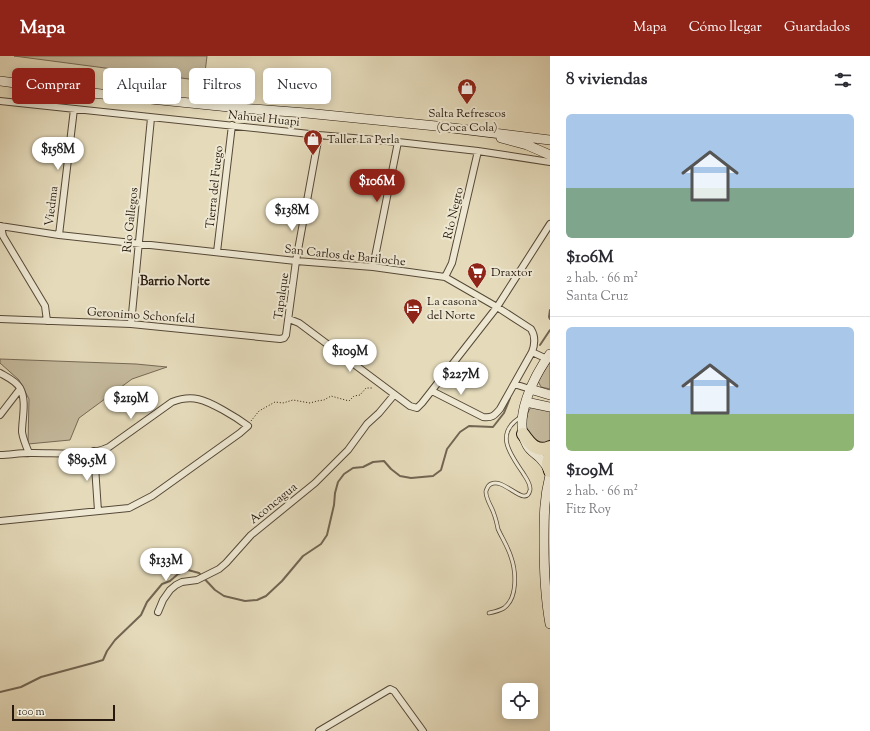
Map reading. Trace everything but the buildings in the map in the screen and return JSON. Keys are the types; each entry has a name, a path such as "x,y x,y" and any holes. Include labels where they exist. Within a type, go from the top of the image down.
{"highway":[{"path":"523,434 532,446 537,449 550,448"},
{"path":"550,455 548,463 550,472"}],"street":[{"path":"0,81 82,92 239,108 306,113 550,140"},
{"name":"Nahuel Huapi","path":"0,101 151,118 398,142 550,162"},
{"name":"Viedma","path":"59,235 74,109"},
{"name":"Rio Gallegos","path":"131,324 151,118"},
{"name":"Tierra del Fuego","path":"218,252 232,125"},
{"path":"474,131 527,145 550,155"},
{"name":"Tapalque","path":"280,339 284,338 286,335 296,261 319,135"},
{"path":"373,267 398,142"},
{"name":"Río Negro","path":"445,278 452,263 478,152"},
{"path":"289,319 299,323 394,395 410,406 417,408 432,391 497,307 550,224"},
{"path":"0,226 3,236 45,306 47,321"},
{"name":"San Carlos de Bariloche","path":"0,226 59,235 139,244 296,261 373,267 445,278 497,307 531,329 534,333 535,344 532,352"},
{"name":"Geronimo Schonfeld","path":"0,319 131,324 280,339"},
{"path":"432,391 483,417 490,418 500,410 532,352 548,356 530,389 523,416 522,430 528,447 543,461 550,472 544,502 544,582 550,624"},
{"path":"0,373 20,388 24,406 22,434 29,453"},
{"path":"514,384 550,395"},
{"path":"0,415 20,388"},
{"name":"Aconcagua","path":"158,612 163,600 170,590 176,585 182,582 197,580 219,569 252,535 315,483 348,450 367,424 379,414 394,395"},
{"path":"0,455 94,452 109,447 172,402 182,398 192,398 206,401 248,426 136,506 120,510 0,521"},
{"path":"526,402 550,407"},
{"path":"94,452 98,511"},
{"path":"319,731 390,689 394,691 423,731"}],"lane":[{"path":"489,613 500,610 509,603 514,590 514,576 511,558 486,495 486,491 488,486 492,483 500,483 520,496 524,496 530,490 527,480 510,453 506,440 508,429 511,424 523,416"}],"path":[{"path":"248,426 259,411 275,402 293,400 310,403 324,400 331,396 349,401 354,396 360,395 366,388 372,388"}],"shaded area":[{"path":"14,56 207,56 206,68 189,68 189,79 181,78 181,68 105,68"},
{"path":"0,359 136,364 167,367 132,379 79,418 70,440 28,444 29,399 19,380 0,363"},
{"path":"550,361 550,389 541,387 538,381"},
{"path":"531,407 550,410 550,446 529,438 526,422 527,415"}],"waterway":[{"path":"550,310 550,319"},
{"path":"540,345 550,330"},
{"path":"0,692 21,687 41,677 103,660 107,651 115,640 141,615 147,602 162,584 170,581 178,574 188,570 199,573 215,590 224,596 245,601 257,600 266,596 282,581 303,556 321,544 327,535 338,482 344,474 353,468 363,467 373,462 384,461 400,476 411,478 433,476 441,470 447,449 460,432 469,426 493,427 504,413 510,398"}],"place":[{"name":"Salta Refrescos (Coca Cola)","path":"467,105"},
{"name":"Taller La Perla","path":"313,156"},
{"name":"Draxtor","path":"477,289"},
{"name":"La casona del Norte","path":"413,325"}],"district":[{"name":"Barrio Norte","path":"175,280"}]}
